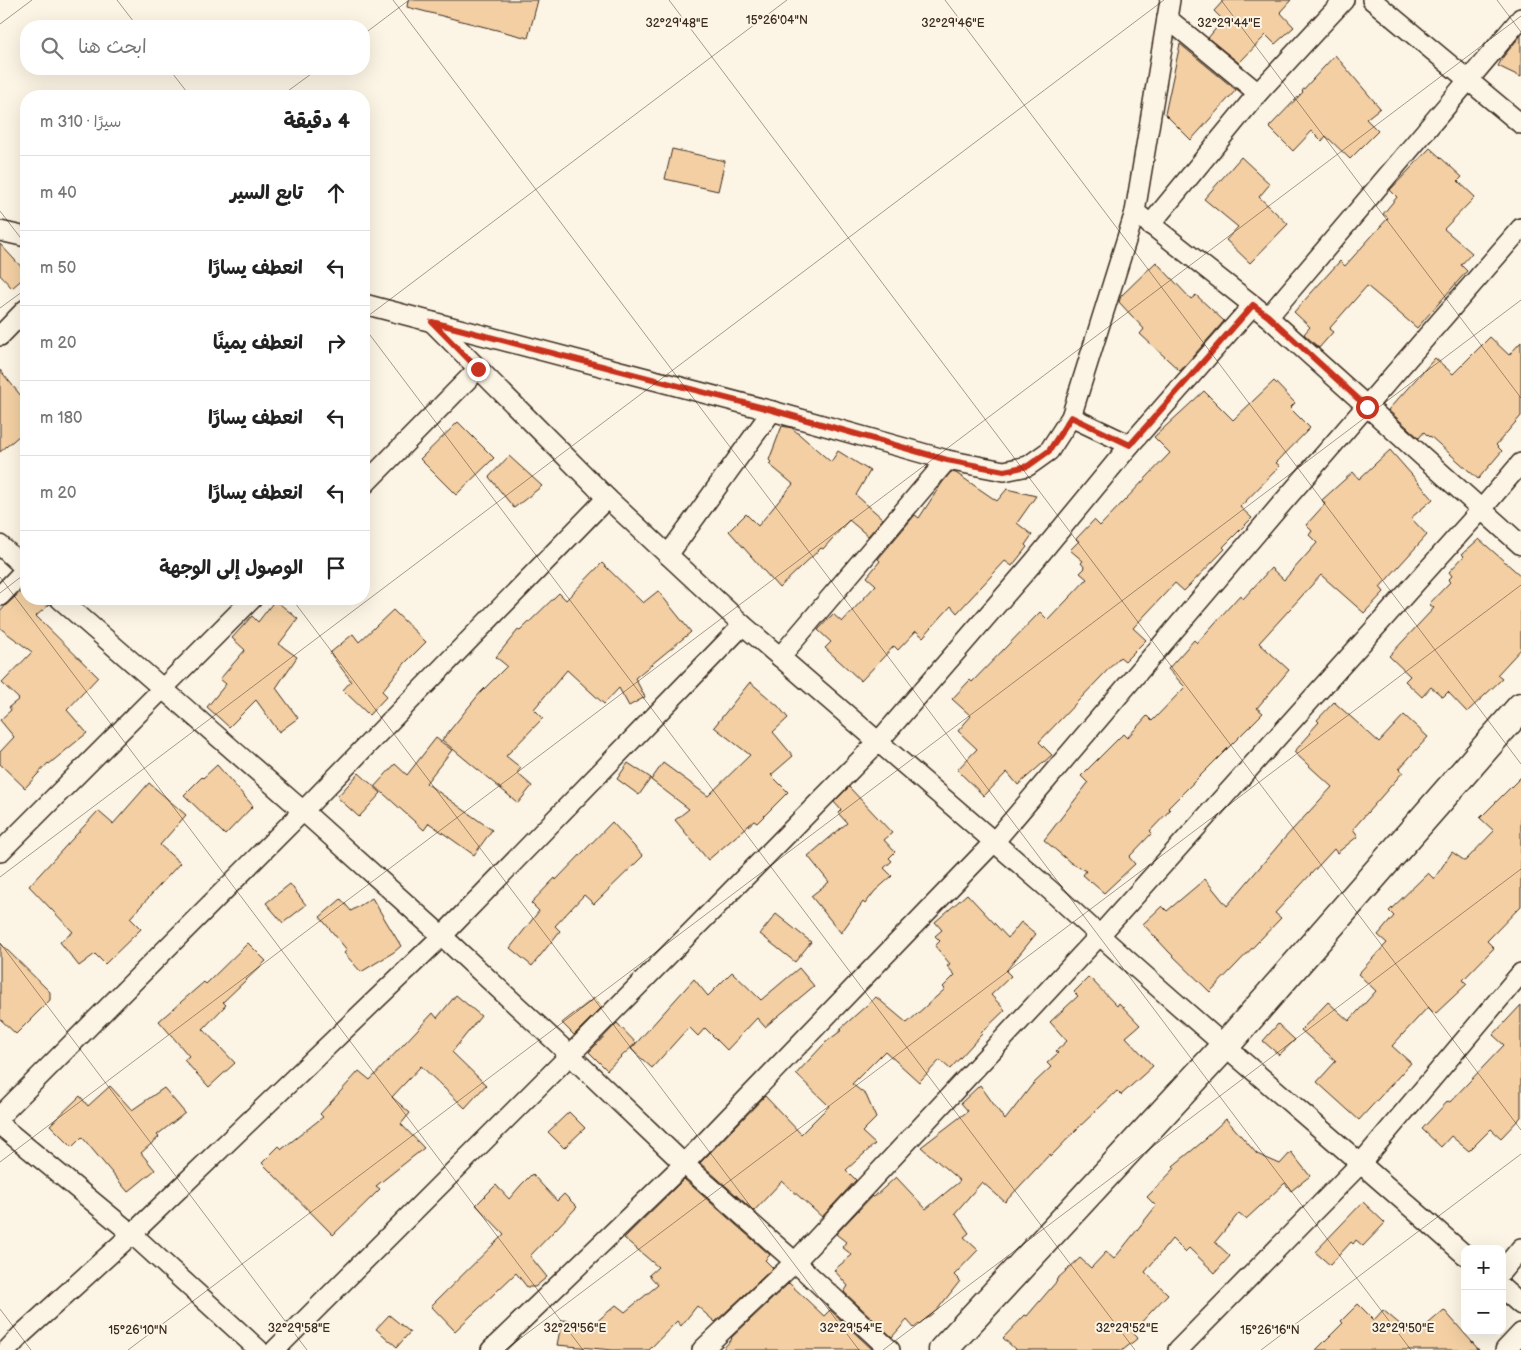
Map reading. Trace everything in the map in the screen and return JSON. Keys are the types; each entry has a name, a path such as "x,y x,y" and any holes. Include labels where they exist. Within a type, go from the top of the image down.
{"street":[{"path":"1150,225 1258,93 1344,0"},
{"path":"1372,0 1521,124"},
{"path":"1168,9 1258,93"},
{"path":"370,306 772,410 947,460 1004,471 1028,466 1049,451 1071,417 1134,212 1168,9"},
{"path":"1268,316 1521,18"},
{"path":"1134,212 1268,316 1521,545"},
{"path":"491,1350 684,1164 994,842 1278,508 1521,228"},
{"path":"0,231 20,236"},
{"path":"275,1350 570,1055 878,741 1032,564 1130,445 1253,305"},
{"path":"0,336 20,315"},
{"path":"432,322 607,498 743,625 1051,891 1461,1251"},
{"path":"370,479 478,369"},
{"path":"668,555 772,410"},
{"path":"1071,417 1130,445"},
{"path":"780,657 947,460"},
{"path":"702,1350 795,1262 1100,936 1521,463"},
{"path":"0,1116 303,810 607,498"},
{"path":"0,545 20,563"},
{"path":"0,596 20,575"},
{"path":"67,605 303,810 442,936 684,1164 795,1262 890,1350"},
{"path":"0,852 246,605"},
{"path":"7,1350 132,1234 442,936 743,625"},
{"path":"942,1350 1226,1046 1521,707"},
{"path":"1178,1350 1361,1163 1521,973"},
{"path":"0,1125 132,1234 259,1350"},
{"path":"1506,1266 1521,1248"},
{"path":"1504,1290 1521,1305"},
{"path":"1504,1350 1521,1333"}],"building":[{"path":"408,0 538,0 528,38 407,7"},
{"path":"1224,0 1291,0 1280,12 1294,27 1275,44 1266,35 1239,63 1208,38 1223,20 1214,11"},
{"path":"1521,35 1521,77 1498,66"},
{"path":"1180,44 1236,90 1191,140 1165,114"},
{"path":"1335,55 1380,108 1366,119 1378,131 1350,159 1326,136 1322,141 1312,131 1293,151 1269,127"},
{"path":"1430,148 1462,177 1458,181 1475,197 1444,229 1472,253 1461,265 1467,271 1417,328 1367,286 1329,329 1333,332 1319,348 1304,334 1310,327 1294,312 1340,261 1345,266 1388,218 1383,214 1397,197 1390,190"},
{"path":"672,149 725,161 718,191 665,179"},
{"path":"1241,157 1270,184 1259,197 1288,224 1250,263 1226,240 1238,227 1204,199"},
{"path":"0,244 20,266 20,281 12,288 0,275"},
{"path":"1156,262 1191,299 1196,295 1224,321 1180,371 1140,334 1144,329 1119,302 1121,296"},
{"path":"1490,337 1509,355 1521,342 1521,416 1496,445 1502,451 1478,479 1430,436 1424,432 1419,438 1388,410 1435,358 1453,374"},
{"path":"0,370 20,395 20,435 0,452"},
{"path":"1274,381 1295,403 1290,408 1310,428 1276,463 1280,466 1240,507 1252,518 1184,591 1175,583 1133,628 1146,640 1125,661 1120,657 1039,742 1052,755 1018,785 1007,772 984,796 957,770 977,749 958,731 971,716 952,699 970,680 972,682 1040,612 1048,620 1087,579 1080,573 1085,568 1081,563 1083,561 1070,550 1079,541 1076,539 1094,520 1100,526 1170,453 1154,437 1204,391 1233,420"},
{"path":"458,422 494,458 456,495 420,459"},
{"path":"782,426 792,428 831,462 838,451 870,471 856,495 883,519 868,536 849,520 823,549 821,548 779,588 729,531 746,514 758,526 793,484 769,464"},
{"path":"1390,450 1433,499 1411,518 1427,535 1380,587 1384,592 1364,613 1321,575 1259,643 1289,670 1257,708 1263,713 1168,808 1170,810 1150,831 1152,833 1129,857 1135,864 1104,893 1083,875 1086,871 1071,863 1044,840 1088,783 1081,776 1123,734 1127,738 1147,716 1152,721 1185,687 1168,669 1194,640 1197,643 1240,595 1243,599 1271,568 1284,580 1317,543 1309,535 1312,531 1306,525 1325,504 1322,500 1353,472 1359,479"},
{"path":"509,456 542,486 514,508 489,477"},
{"path":"951,472 956,473 997,501 1007,489 1036,496 1017,523 1032,535 1025,545 1027,547 1012,566 1005,561 957,613 951,606 923,637 916,631 898,650 894,646 861,681 825,648 831,642 818,630 833,614 842,622 876,585 867,577 880,561 878,559 915,515 919,518"},
{"path":"1479,539 1521,576 1521,649 1497,675 1502,679 1467,712 1448,692 1443,697 1431,687 1422,697 1405,681 1410,676 1389,656 1434,608 1429,604 1450,582 1448,580 1452,576 1449,572 1464,556 1462,554"},
{"path":"602,563 643,603 658,591 691,632 635,678 645,697 629,706 619,688 604,704 567,670 534,709 543,718 506,756 521,768 517,773 532,786 518,803 442,740 480,693 507,666 496,657 518,630 520,631 559,593 566,600"},
{"path":"20,592 20,605 49,605 36,616 98,677 67,710 87,733 48,763 25,788 0,764 0,752 14,737 0,720 11,710 9,707 19,699 2,683 32,652 0,628 0,612"},
{"path":"271,605 281,605 298,619 279,644 297,657 276,688 298,718 279,732 256,700 229,727 207,707 226,684 220,679 245,650 232,638 252,616 258,622"},
{"path":"393,610 426,642 405,663 382,691 387,696 369,715 343,690 351,681 330,653 353,634 359,642"},
{"path":"750,682 778,706 788,718 773,732 793,756 771,775 788,792 757,823 754,821 708,860 675,820 689,809 651,780 663,763 708,796 750,755 714,727"},
{"path":"1334,702 1379,742 1404,715 1428,737 1399,769 1403,772 1353,829 1358,836 1337,853 1334,849 1275,913 1281,918 1210,992 1143,924 1162,906 1167,911 1205,879 1227,906 1282,841 1332,787 1294,752 1319,722 1317,720"},
{"path":"436,738 452,750 426,783 492,830 474,855 429,823 424,830 375,786 395,764 407,775"},
{"path":"628,763 651,778 639,795 617,779"},
{"path":"217,765 253,806 225,835 184,795"},
{"path":"359,773 381,793 359,817 337,797"},
{"path":"1521,777 1521,906 1487,941 1494,948 1463,980 1467,984 1435,1014 1428,1007 1392,1046 1411,1063 1359,1120 1317,1082 1336,1061 1301,1030 1328,1002 1349,1021 1376,991 1358,974 1387,943 1378,935 1394,916 1389,911 1428,873 1434,879 1452,852 1465,861 1494,831 1480,818"},
{"path":"149,783 186,815 160,845 180,863 130,918 141,929 105,964 95,954 79,966 60,942 73,932 29,886 98,811 113,824"},
{"path":"849,787 892,833 884,840 895,852 889,858 892,861 884,868 892,876 875,891 865,904 863,902 841,933 811,896 829,882 808,856 847,823 838,813 841,810 834,802"},
{"path":"612,822 643,856 594,904 584,895 555,926 560,931 532,966 510,948 539,911 531,903"},
{"path":"290,884 306,905 283,923 266,903"},
{"path":"967,894 1008,938 1021,922 1036,934 1006,971 1011,976 991,995 1005,1010 981,1033 950,1069 940,1060 919,1082 885,1051 852,1084 866,1095 876,1118 862,1132 875,1144 846,1170 856,1180 822,1217 782,1181 754,1211 700,1163 765,1096 801,1134 829,1106 796,1074 826,1042 842,1030 840,1029 876,997 907,1023 945,989 943,987 955,975 947,966 950,964 935,946 940,941 935,936 942,930 935,922"},
{"path":"372,898 401,946 361,972 344,953 347,950 320,917 341,899 351,911"},
{"path":"776,914 811,942 795,962 760,934"},
{"path":"0,943 50,992 50,1000 16,1034 0,1019"},
{"path":"248,943 266,961 223,1002 226,1005 203,1029 235,1063 209,1087 184,1060 189,1056 159,1021 204,982 206,984"},
{"path":"799,968 814,986 765,1027 757,1018 727,1050 705,1028 698,1036 689,1027 652,1068 631,1049 694,979 708,996 732,972 761,1000"},
{"path":"1089,977 1117,1006 1119,1003 1140,1025 1126,1037 1153,1066 1121,1095 1117,1091 1051,1156 1050,1154 1005,1202 982,1182 955,1213 969,1233 964,1237 978,1250 954,1275 960,1281 937,1310 914,1328 907,1320 892,1337 844,1292 848,1286 834,1270 852,1255 842,1247 846,1242 836,1234 872,1196 874,1197 896,1177 926,1209 960,1181 921,1147 968,1111 961,1103 980,1085 1005,1120 1032,1085 1051,1067 1047,1063 1067,1041 1050,1022 1078,996 1074,992"},
{"path":"456,995 481,1016 452,1052 486,1085 465,1108 421,1066 392,1097 410,1113 401,1124 424,1148 376,1186 380,1189 333,1235 262,1163 279,1146 282,1149 323,1117 320,1114 359,1071 370,1080 433,1013 437,1018"},
{"path":"594,998 602,1007 574,1035 562,1023"},
{"path":"1521,1005 1521,1117 1501,1138 1491,1129 1469,1151 1451,1136 1441,1147 1422,1129 1504,1045 1493,1035"},
{"path":"617,1023 636,1043 607,1070 589,1052"},
{"path":"1278,1024 1295,1040 1279,1055 1263,1041"},
{"path":"110,1086 132,1110 164,1088 185,1113 157,1135 159,1137 141,1153 155,1170 128,1192 82,1137 72,1147 50,1125 80,1096 88,1106"},
{"path":"569,1112 585,1128 564,1148 548,1132"},
{"path":"1226,1119 1257,1154 1280,1164 1291,1152 1310,1176 1291,1191 1285,1183 1246,1219 1239,1213 1215,1242 1230,1256 1215,1273 1189,1248 1185,1252 1172,1239 1145,1272 1168,1294 1132,1332 1138,1338 1123,1350 1016,1350 1003,1338 1025,1315 1027,1316 1056,1280 1080,1258 1091,1268 1106,1252 1114,1259 1156,1206 1147,1197 1175,1168 1173,1166 1206,1139"},
{"path":"532,1174 557,1201 564,1194 577,1207 530,1256 547,1277 535,1287 527,1287 516,1273 455,1331 431,1306 504,1234 476,1205 496,1185 509,1199"},
{"path":"684,1179 770,1255 765,1260 773,1268 715,1322 697,1306 681,1326 677,1321 649,1350 613,1350 557,1345 562,1320 594,1324 616,1305 625,1312 658,1285 649,1275 658,1267 624,1238"},
{"path":"1363,1202 1385,1223 1363,1246 1356,1240 1353,1244 1351,1242 1330,1265 1315,1252"},
{"path":"789,1283 824,1316 830,1310 873,1350 722,1350 731,1338"},
{"path":"1358,1304 1374,1320 1383,1310 1414,1336 1444,1310 1461,1329 1461,1335 1466,1335 1479,1350 1316,1350 1343,1323 1341,1321"},
{"path":"389,1315 410,1332 397,1347 376,1329"}],"route":[{"path":"478,369 432,322 772,410 947,460 1004,471 1028,466 1049,451 1071,417 1130,445 1253,305 1268,316 1367,407"}]}
